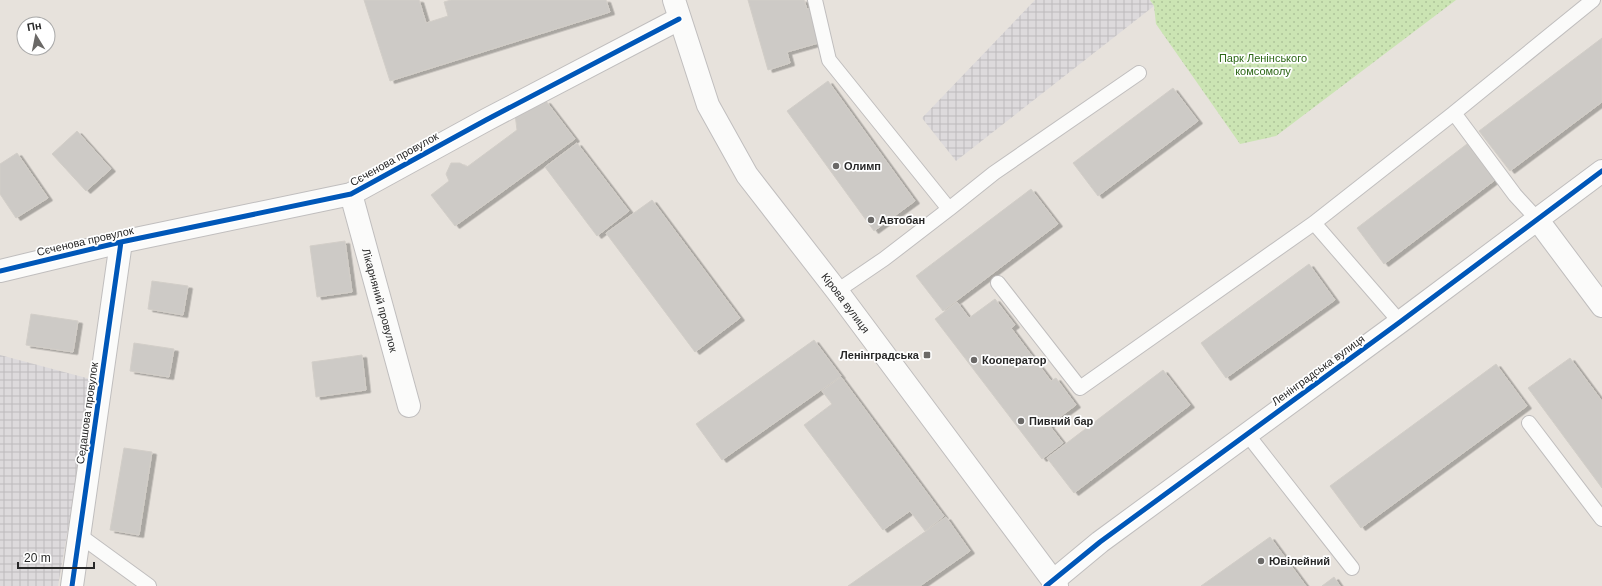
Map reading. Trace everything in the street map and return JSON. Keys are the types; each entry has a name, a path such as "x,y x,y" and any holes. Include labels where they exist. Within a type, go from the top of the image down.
{"street":[{"name":"Сєченова провулок","path":"0,271 122,242 351,194 486,120 677,10"},
{"name":"Кірова вулиця","path":"677,10 708,105 747,175 837,292 1052,584"},
{"name":"Ленінградська вулиця","path":"1052,584 1100,542 1400,322 1602,171"},
{"name":"Лікарняний провулок","path":"351,194 409,406"},
{"path":"1537,219 1602,306"},
{"name":"Седашова провулок","path":"72,586 122,242"}],"lane":[{"path":"815,0 829,60 949,209"},
{"path":"998,283 1080,388 1314,223 1454,113 1593,0"},
{"path":"837,292 884,259 994,173 1139,73"},
{"path":"1454,113 1515,195 1537,219"},
{"path":"1314,223 1400,322"},
{"path":"1529,423 1602,519"},
{"path":"1247,434 1352,568"},
{"path":"79,535 149,586"}],"shaded area":[{"path":"1035,0 1150,0 1154,6 956,161 922,118"},
{"path":"0,355 94,380 58,586 0,586"}],"green space":[{"name":"Парк Ленінського комсомолу","path":"1150,0 1456,0 1276,136 1240,144 1156,24 1154,6"}],"building":[{"path":"364,0 419,0 426,23 448,16 444,2 451,0 606,0 610,12 390,81"},
{"path":"748,0 804,0 807,9 813,8 822,42 787,52 790,63 768,70"},
{"path":"1602,38 1602,102 1510,171 1479,131"},
{"path":"828,81 915,201 874,231 787,111"},
{"path":"1173,88 1198,121 1098,196 1073,163"},
{"path":"546,101 575,139 455,226 431,195 449,181 446,174 451,163 460,163 467,167 517,130 515,114"},
{"path":"77,131 111,169 86,191 52,154"},
{"path":"577,143 629,211 597,236 545,167"},
{"path":"1467,144 1495,180 1384,264 1357,228"},
{"path":"17,153 48,198 16,218 0,194 0,164"},
{"path":"1031,189 1058,224 943,311 916,276"},
{"path":"652,200 740,318 695,352 606,233"},
{"path":"345,241 352,292 317,297 310,246"},
{"path":"1309,264 1335,300 1226,378 1201,343"},
{"path":"152,281 188,286 183,315 148,309"},
{"path":"995,299 1015,325 1011,328 1051,381 1056,378 1076,405 1049,425 1063,443 1042,459 935,319 957,302 969,318"},
{"path":"31,314 78,321 73,352 26,345"},
{"path":"814,340 841,376 722,460 696,424"},
{"path":"134,343 174,349 169,377 130,371"},
{"path":"362,355 366,390 316,397 312,362"},
{"path":"1570,358 1602,401 1602,488 1528,388"},
{"path":"1496,364 1527,406 1361,528 1330,486"},
{"path":"1163,370 1190,405 1074,493 1047,458"},
{"path":"841,377 944,516 925,531 910,511 883,530 804,425 832,404 822,391"},
{"path":"124,448 152,452 139,535 110,530"},
{"path":"946,517 970,551 920,586 848,586"},
{"name":"Ювілейний","path":"1270,537 1306,586 1201,586"},
{"name":"Ювілейний","path":"1334,577 1340,586 1322,586"}],"cycle path":[{"path":"0,271 121,242 351,194 486,120 679,19"},
{"path":"1046,586 1100,542 1400,322 1602,171"},
{"path":"72,586 121,242"}],"place":[{"name":"Олимп","path":"836,166"},
{"name":"Автобан","path":"871,220"},
{"name":"Ленінградська","path":"927,355"},
{"name":"Кооператор","path":"974,360"},
{"name":"Пивний бар","path":"1021,421"},
{"name":"Ювілейний","path":"1261,561"}]}
